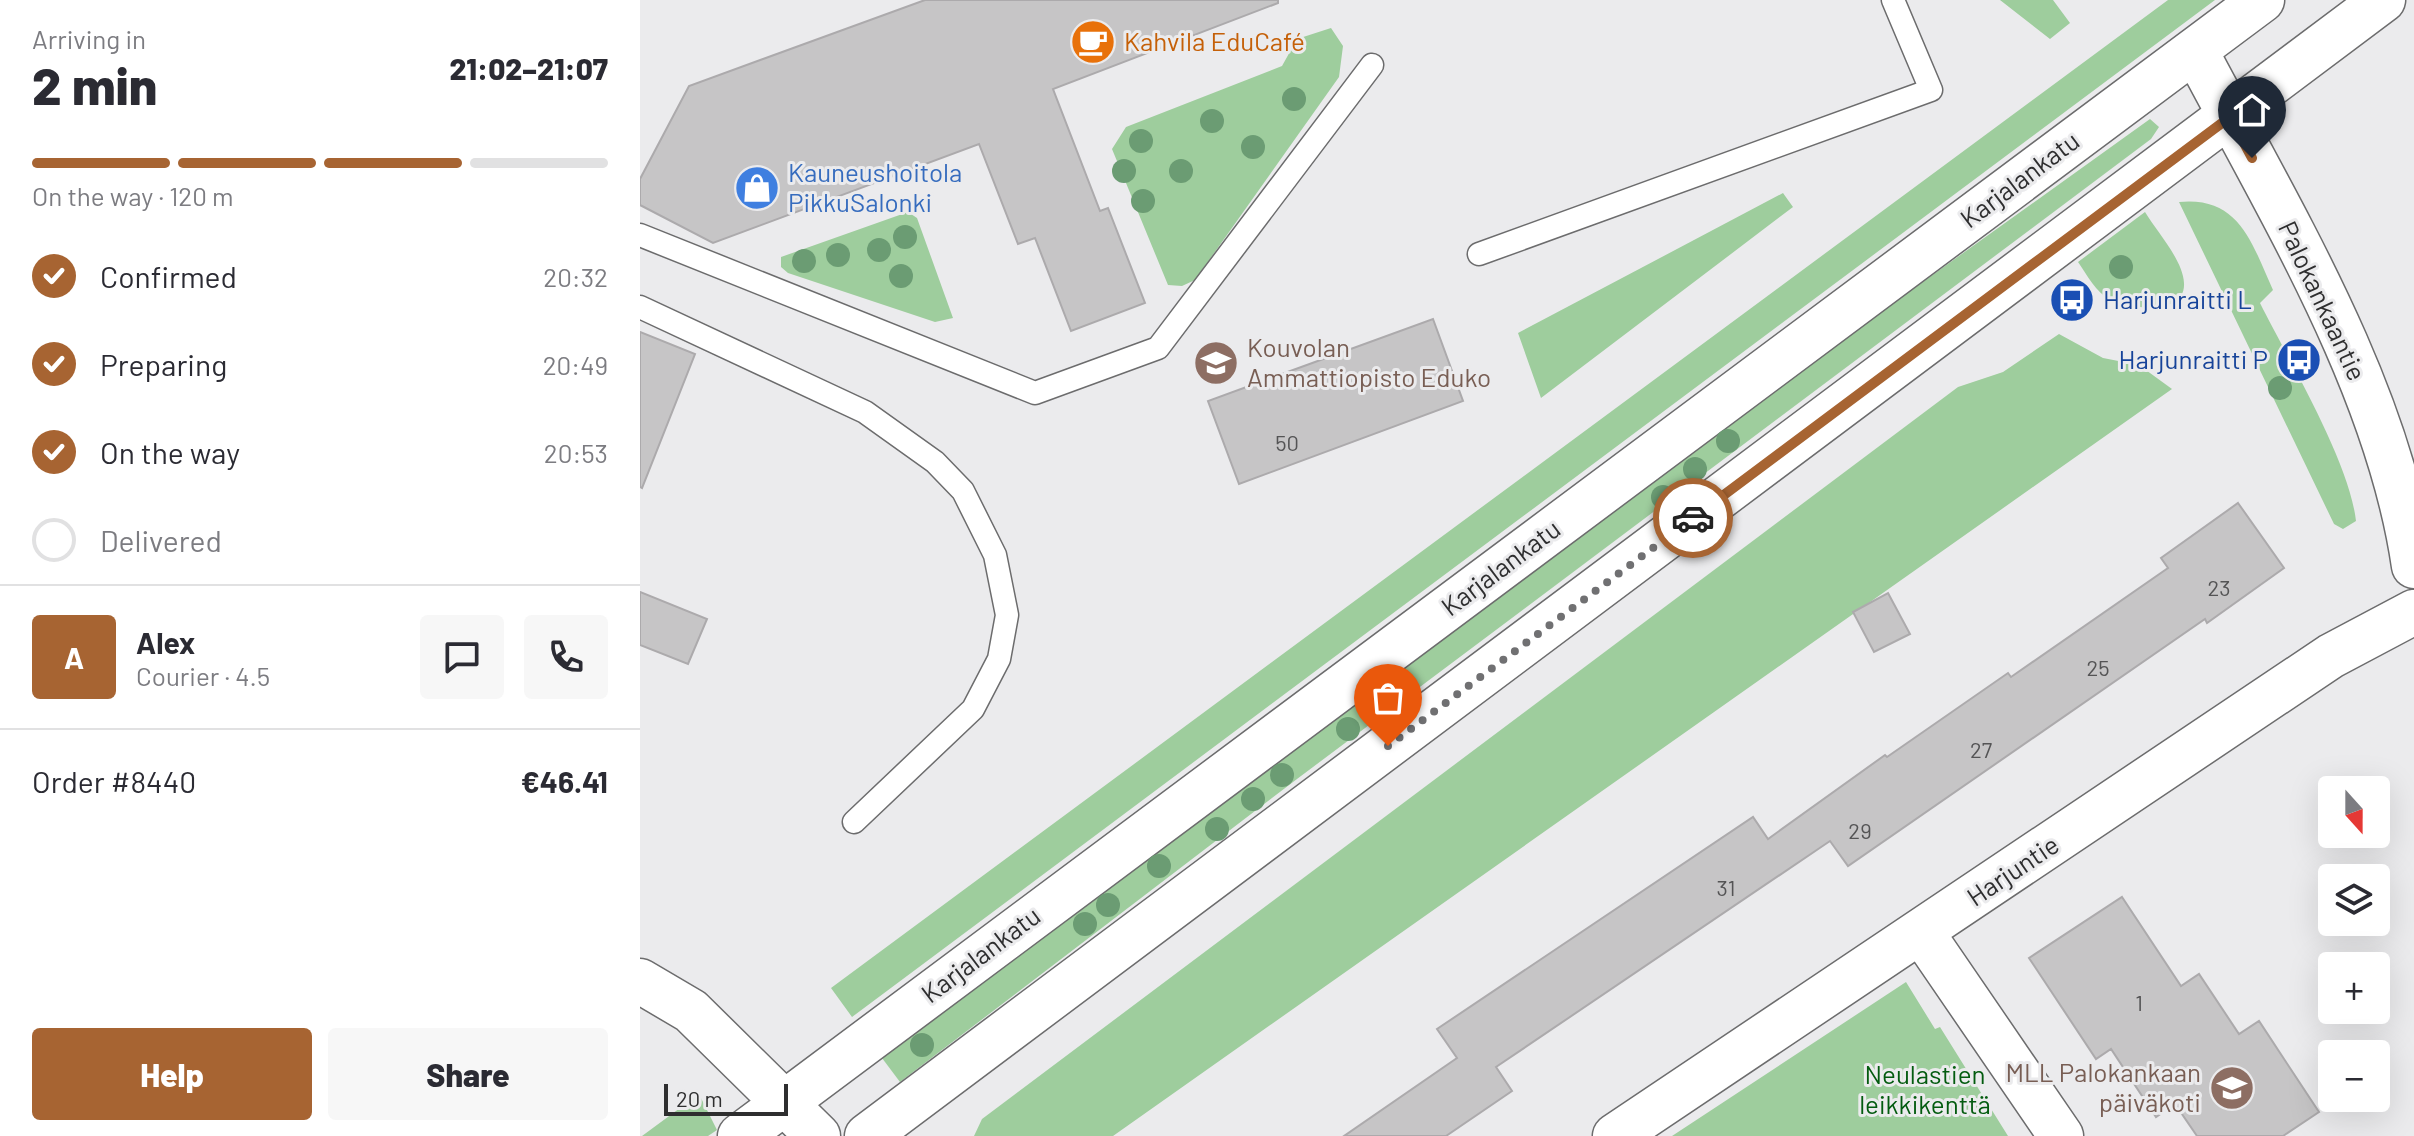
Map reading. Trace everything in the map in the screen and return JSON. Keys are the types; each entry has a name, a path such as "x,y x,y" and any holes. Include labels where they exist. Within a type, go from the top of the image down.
{"main road":[{"name":"Karjalankatu","path":"740,1136 2262,0"},
{"path":"867,1136 2383,0"},
{"name":"Palokankaantie","path":"2195,50 2339,334 2407,484 2414,566"},
{"name":"Harjuntie","path":"1615,1136 2331,656 2414,612"},
{"path":"1922,933 2061,1136"},
{"path":"640,981 691,1011 818,1136"}],"lane":[{"path":"1479,254 1931,90 1893,0"},
{"path":"640,235 1035,393 1158,348 1372,65"},
{"path":"640,307 865,412 935,462 963,491 995,555 1007,615 999,659 973,709 854,822"}],"green space":[{"path":"2000,0 2053,0 2070,23 2050,39"},
{"path":"2168,0 2215,0 852,1017 831,988"},
{"path":"1331,28 1343,46 1339,77 1195,280 1182,286 1168,285 1112,149 1126,127 1282,66 1297,39"},
{"path":"2150,119 2159,127 2151,139 1297,779 900,1082 882,1058 1807,365"},
{"path":"1783,193 1793,207 1541,398 1518,333"},
{"path":"2179,202 2200,202 2216,207 2230,215 2250,240 2273,290 2260,303 2330,441 2351,496 2356,521 2343,529 2334,524"},
{"path":"908,212 917,218 953,318 935,322 788,273 781,267 781,257"},
{"path":"2145,212 2179,265 2184,283 2182,294 2176,301 2154,307 2129,306 2110,300 2096,288 2078,262"},
{"path":"2059,334 2103,358 2139,365 2172,389 1113,1136 974,1136 982,1119 1958,387 2003,372"},
{"name":"Neulastien leikkikenttä","path":"1906,982 1935,1029 1940,1027 2008,1136 1672,1136"},
{"path":"699,1094 717,1130 708,1136 642,1136"}],"building":[{"path":"925,0 1278,0 1278,3 1053,89 1100,211 1108,208 1145,303 1071,331 1035,238 1018,244 979,144 713,243 640,205 640,179 689,86"},
{"path":"1433,319 1463,401 1239,484 1208,401"},
{"path":"640,332 695,354 642,488 640,487"},
{"path":"2238,503 2284,568 2207,623 2205,619 1848,866 1830,841 1496,1067 1512,1091 1446,1136 1344,1136 1457,1058 1437,1029 1753,817 1768,839 1885,755 1887,757 2008,673 2011,677 2168,568 2161,558"},
{"path":"640,592 707,619 688,664 640,645"},
{"path":"1888,593 1910,634 1874,652 1853,612"},
{"path":"2122,897 2181,986 2199,974 2239,1034 2259,1021 2319,1112 2283,1136 2197,1136 2175,1104 2156,1117 2111,1049 2096,1059 2029,958"}],"way so far":[{"path":"1388,746 1693,518"}],"place":[{"name":"Kahvila EduCafé","path":"1093,42"},
{"name":"Kauneushoitola PikkuSalonki","path":"757,188"},
{"name":"Harjunraitti L","path":"2072,300"},
{"name":"Harjunraitti P","path":"2299,360"},
{"name":"Kouvolan Ammattiopisto Eduko","path":"1216,363"},
{"name":"MLL Palokankaan päiväkoti","path":"2232,1088"}],"route":[{"path":"1693,518 2230,117 2252,158"}]}
